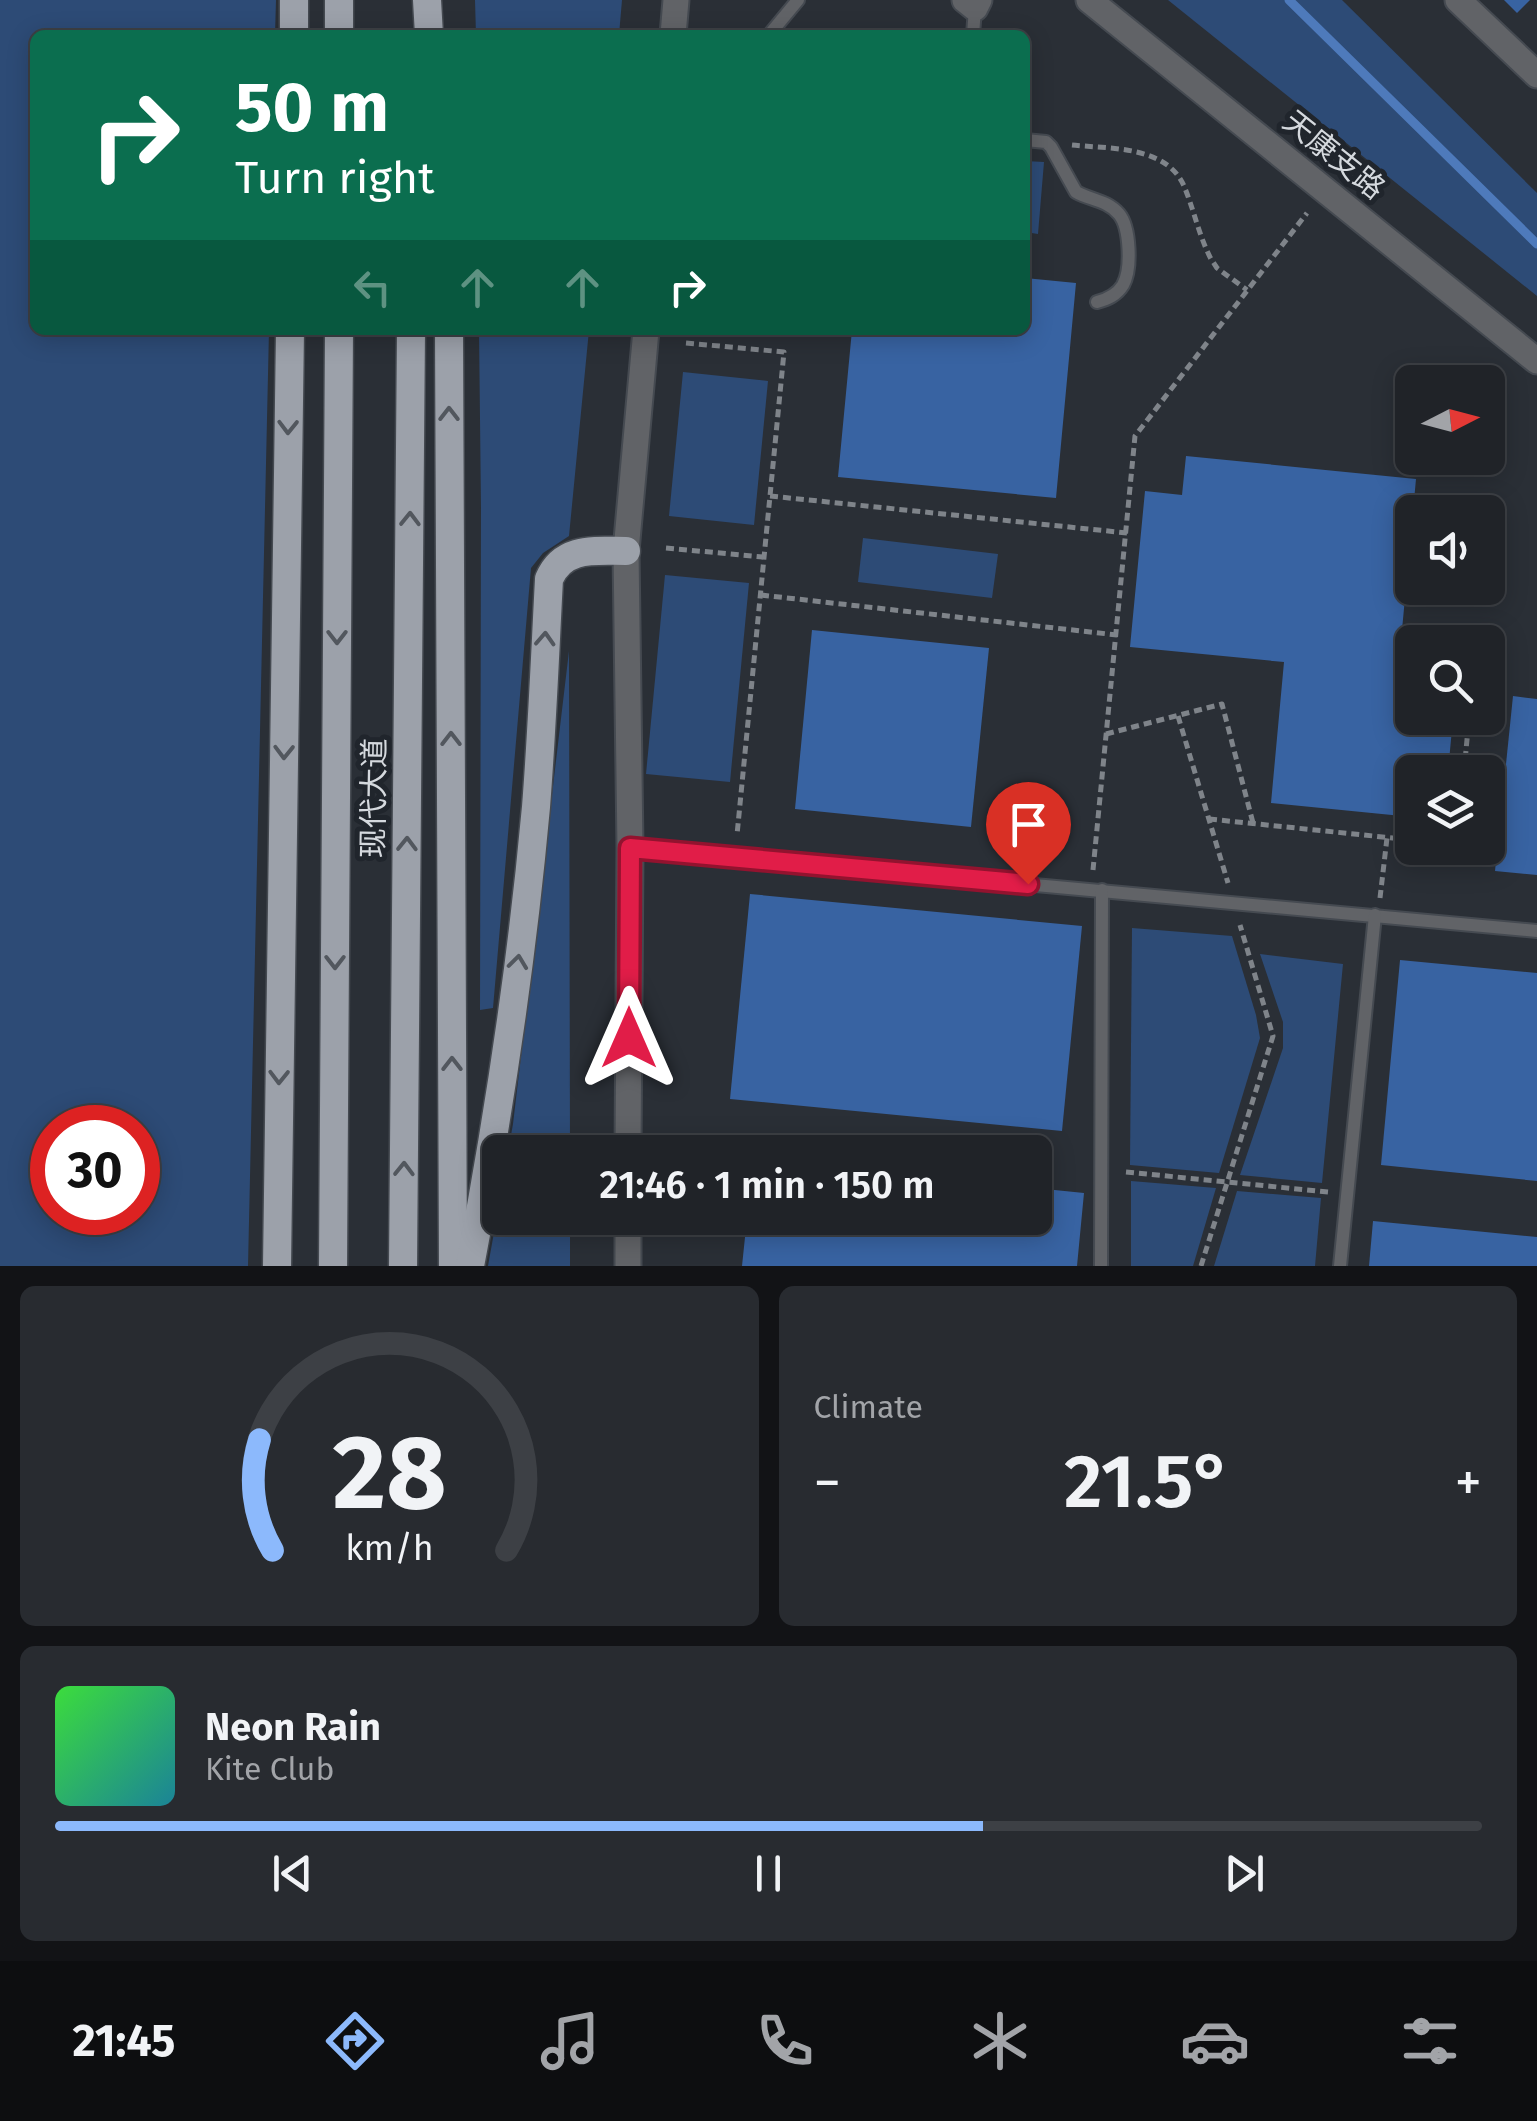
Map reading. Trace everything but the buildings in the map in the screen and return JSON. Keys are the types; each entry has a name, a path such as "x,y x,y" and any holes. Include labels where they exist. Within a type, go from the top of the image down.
{"highway":[{"path":"294,0 294,30"},
{"path":"339,0 339,30"},
{"path":"414,0 414,30"},
{"path":"427,0 429,30"},
{"path":"277,1266 290,335"},
{"name":"现代大道","path":"332,1266 338,335"},
{"name":"现代大道","path":"403,1266 411,335"},
{"path":"449,335 454,1266"},
{"path":"470,1266 496,1126 527,895 549,579 554,566 579,552 626,551"}],"street":[{"path":"673,30 676,0"},
{"name":"天康支路","path":"1089,0 1537,361"},
{"path":"1458,0 1532,61"},
{"path":"628,1135 626,551 646,335"},
{"path":"628,1235 628,1266"}],"lane":[{"path":"773,30 798,0"},
{"path":"973,2 973,30"},
{"path":"1030,140 1046,142 1056,152 1076,192 1106,203 1122,218 1127,229 1123,285 1112,296 1096,302"},
{"path":"630,848 1537,931"},
{"path":"1101,1266 1102,890"},
{"path":"1340,1266 1375,914"}],"path":[{"path":"1046,142 1143,153 1164,162 1185,188 1210,259 1247,290"},
{"path":"1092,870 1136,436 1307,213"},
{"path":"686,344 784,352 737,835"},
{"path":"770,496 1127,533"},
{"path":"666,548 764,557"},
{"path":"760,596 1117,634"},
{"path":"1106,734 1222,704 1253,824"},
{"path":"1178,716 1228,883"},
{"path":"1209,819 1395,839"},
{"path":"1380,898 1387,838"},
{"path":"1200,1266 1273,1036 1240,925"},
{"path":"1126,1172 1328,1192"}],"shaded area":[{"path":"0,0 276,0 275,30 30,30 30,335 269,335 248,1266 0,1266"},
{"path":"475,0 622,0 619,30 476,30"},
{"path":"1168,0 1342,0 1537,193 1537,296"},
{"path":"1030,161 1044,162 1038,234 1030,233"},
{"path":"479,335 589,335 569,536 543,553 531,568 493,1008 480,1010"},
{"path":"683,372 768,381 754,525 669,516"},
{"path":"863,538 998,554 992,598 858,582"},
{"path":"665,575 749,583 730,782 646,774"},
{"path":"569,651 570,1135 511,1135"},
{"path":"1132,928 1232,936 1260,1038 1219,1173 1130,1165"},
{"path":"1260,954 1343,964 1322,1183 1240,1175 1283,1048 1283,1022"},
{"path":"1131,1181 1216,1188 1193,1266 1131,1266"},
{"path":"1237,1191 1321,1198 1315,1266 1214,1266"},
{"path":"494,1235 570,1235 570,1266 488,1266"}],"waterway":[{"path":"1289,0 1537,244"}],"route":[{"path":"629,1038 630,848 1028,884"}]}
